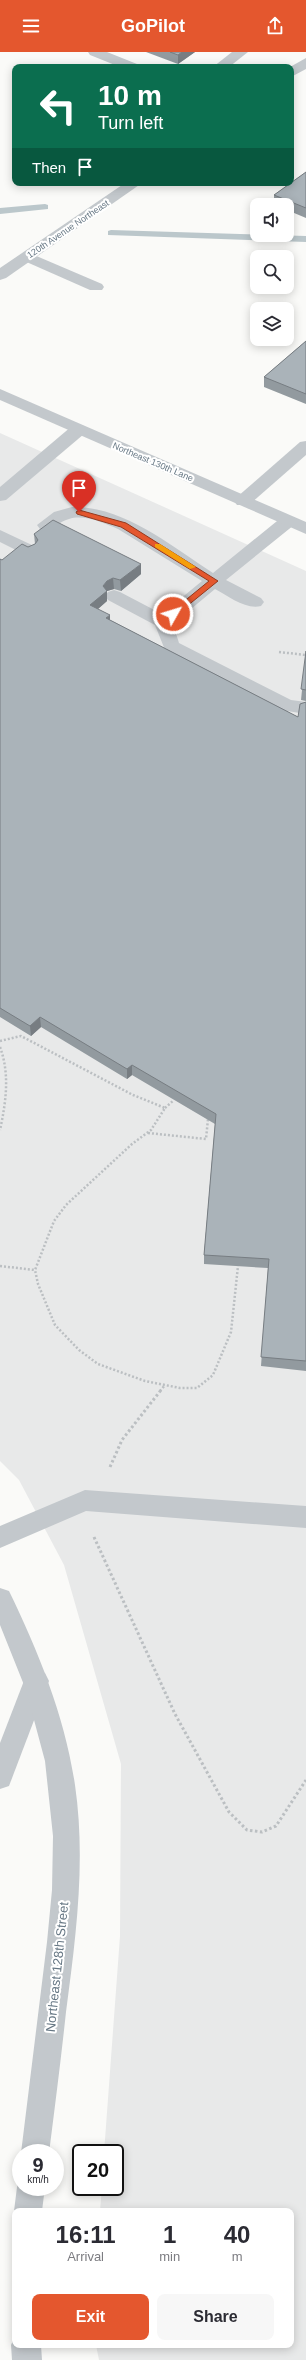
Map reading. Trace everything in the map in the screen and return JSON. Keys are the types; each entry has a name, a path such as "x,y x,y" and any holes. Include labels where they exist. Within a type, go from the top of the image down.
{"street":[{"path":"94,52 124,64"},
{"path":"224,64 241,52"},
{"path":"294,71 306,62"},
{"name":"120th Avenue Northeast","path":"0,276 131,186"},
{"path":"27,257 96,287"},
{"name":"Northeast 130th Lane","path":"0,394 78,430 306,529"},
{"path":"0,496 78,430"},
{"path":"243,501 306,446"},
{"path":"46,525 64,514 79,512 124,525 214,581 255,602"},
{"path":"163,622 288,521"},
{"path":"0,535 28,550"},
{"path":"114,596 163,622 170,646 287,706 300,707"},
{"path":"0,1537 85,1500 306,1516"},
{"name":"Northeast 128th Street","path":"0,1599 15,1630 36,1681 51,1731 62,1786 65,1849 64,1921 36,2144"},
{"path":"0,1777 36,1681"},
{"path":"28,2208 30,2196"},
{"path":"26,2348 27,2360"}],"path":[{"path":"279,652 306,655"},
{"path":"0,1042 21,1036 134,1095 165,1108"},
{"path":"0,1047 5,1058 5,1108 0,1130"},
{"path":"174,1100 165,1108 148,1133 132,1144 117,1160 66,1205 54,1221 35,1270 38,1284 55,1325 79,1350 98,1364 122,1374 165,1385 180,1388 197,1388 212,1375 231,1332 238,1266"},
{"path":"148,1133 206,1138 208,1119"},
{"path":"0,1266 35,1270"},
{"path":"109,1471 122,1440 165,1385"},
{"path":"91,1531 175,1714 228,1812 247,1830 262,1832 276,1826 306,1780"}],"shaded area":[{"path":"0,433 306,571 306,2360 99,2360 97,2348 294,2348 294,2208 100,2208 101,2196 124,2196 124,2144 105,2144 120,1936 121,1764 64,1565 19,1480 0,1461"}],"building":[{"path":"170,52 182,52 178,55"},
{"path":"306,172 306,208 294,203 294,198 281,198 274,195 287,186 294,186 294,181"},
{"path":"306,341 306,394 264,377"},
{"path":"53,520 141,564 120,580 113,578 107,581 103,586 107,591 90,605 110,615 106,618 298,717 300,704 306,702 306,1361 261,1357 269,1259 204,1255 216,1114 132,1065 127,1069 40,1017 30,1026 0,1008 0,559 2,560 22,544 28,547 35,544 38,540 34,534"},
{"path":"306,651 306,690 301,689"}],"waterway":[{"path":"0,211 45,207"},
{"path":"111,233 306,239"}],"slow traffic":[{"path":"157,546 192,567"}],"route":[{"path":"79,512 95,515 124,525 214,581 173,614"}]}
